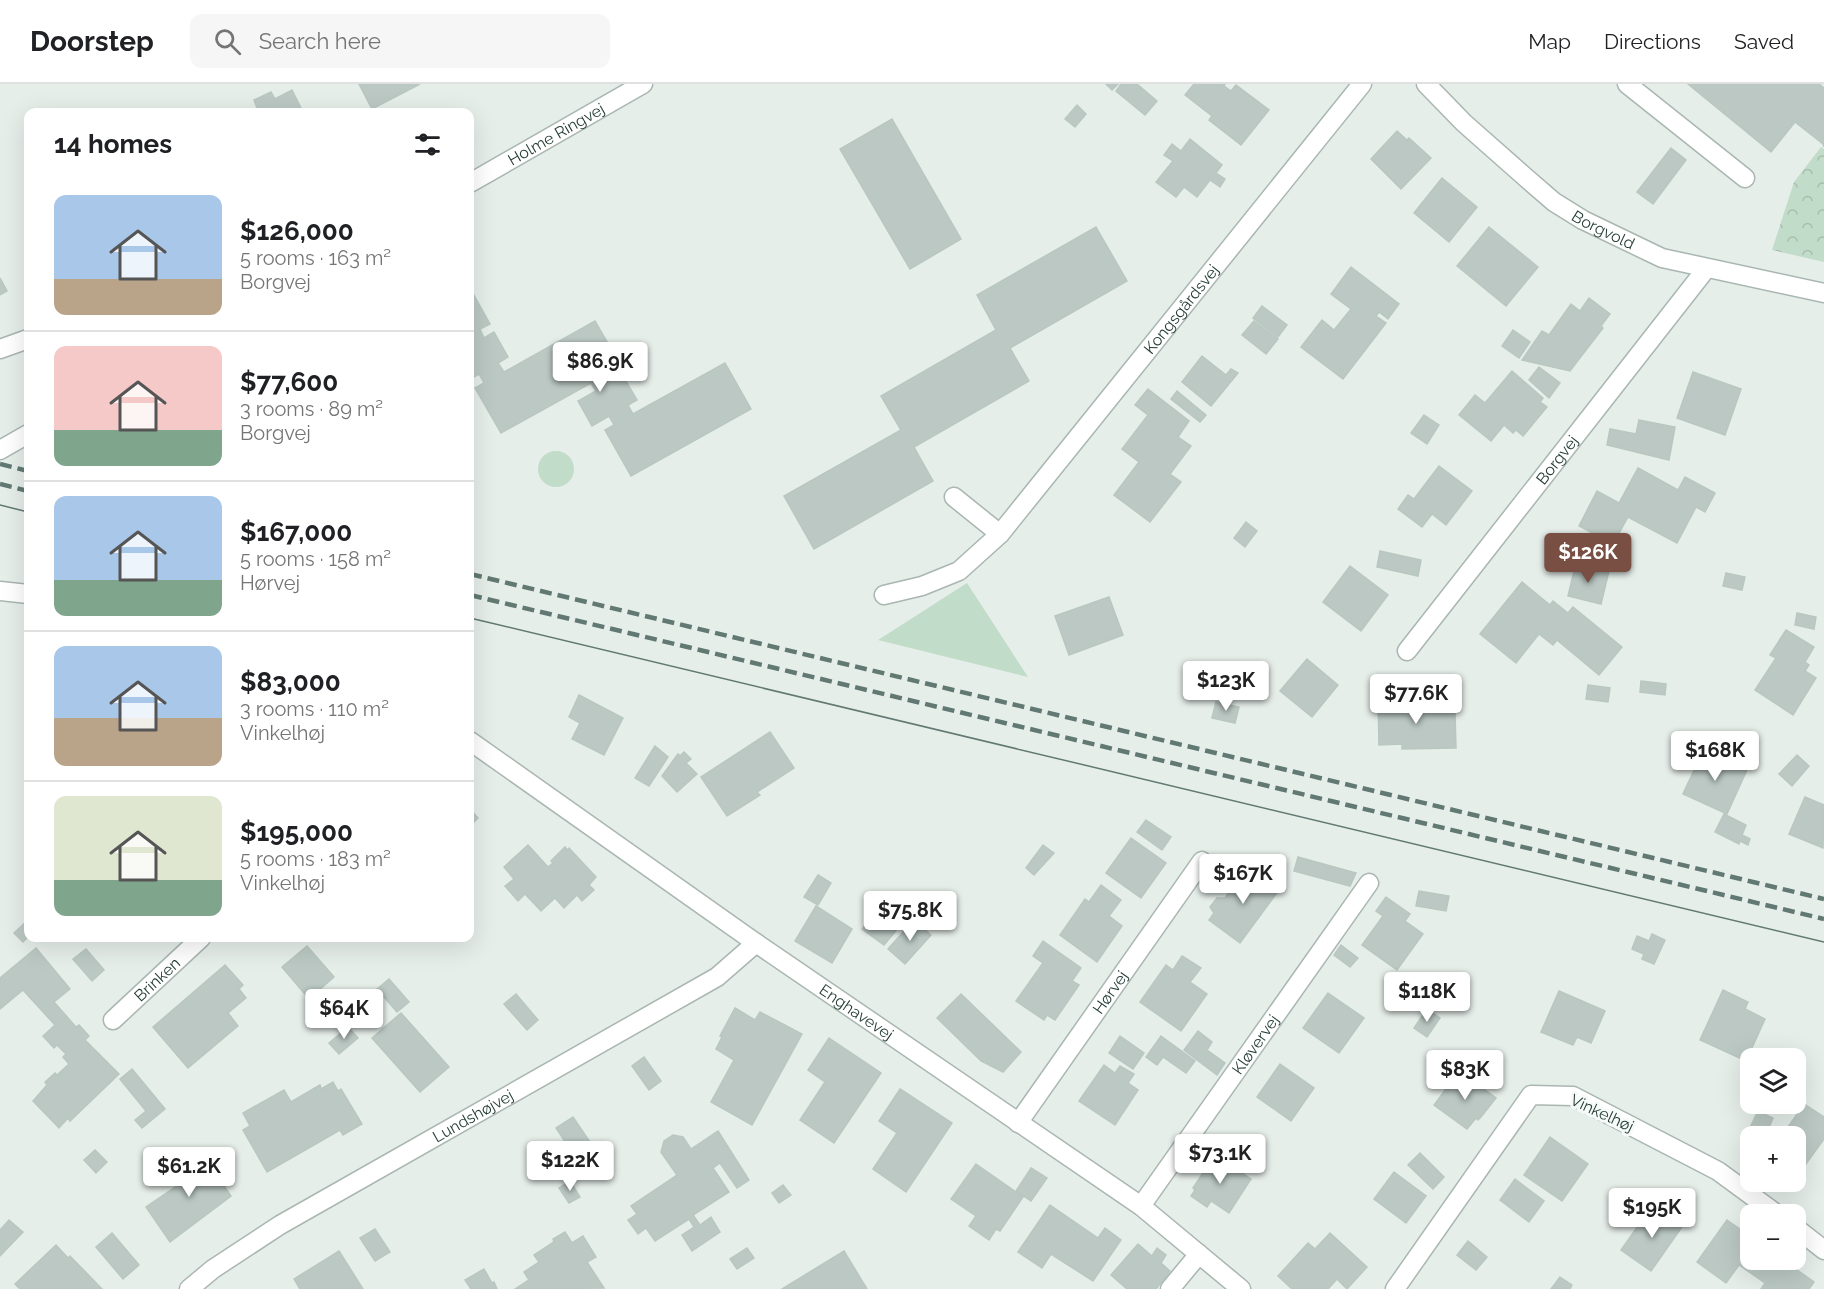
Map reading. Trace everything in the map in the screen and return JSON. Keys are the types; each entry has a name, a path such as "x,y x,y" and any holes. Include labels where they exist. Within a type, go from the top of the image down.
{"street":[{"name":"Holme Ringvej","path":"474,181 643,84"},
{"name":"Kongsgårdsvej","path":"884,595 922,586 959,571 1000,534 1362,84"},
{"name":"Borgvold","path":"1426,84 1464,123 1554,202 1623,241 1662,258 1824,292"},
{"path":"1627,84 1744,178"},
{"name":"Borgvej","path":"1407,651 1706,269"},
{"path":"0,349 24,340"},
{"path":"0,450 24,436"},
{"path":"954,497 1000,534"},
{"path":"0,591 24,594"},
{"name":"Enghavevej","path":"474,744 756,944 1141,1206 1241,1289"},
{"name":"Hørvej","path":"1018,1123 1202,861"},
{"name":"Kløvervej","path":"1141,1206 1369,883"},
{"name":"Brinken","path":"112,1020 197,942"},
{"name":"Lundshøjvej","path":"189,1289 213,1269 279,1225 717,977 756,944"},
{"name":"Vinkelhøj","path":"1395,1289 1531,1095 1573,1096 1718,1171 1763,1204"},
{"path":"1806,1236 1824,1250"},
{"path":"1170,1289 1199,1254"}],"green space":[{"path":"1821,147 1824,149 1824,262 1772,250 1794,182"},
{"path":"556,451 569,456 574,469 569,482 556,487 543,482 538,469 543,456"},
{"path":"967,583 1028,677 878,640"}],"building":[{"path":"359,84 420,84 374,108 371,108"},
{"path":"1106,84 1118,84 1112,90"},
{"path":"1121,84 1137,84 1157,101 1145,115 1116,91"},
{"path":"1194,84 1225,84 1224,86 1231,91 1236,85 1269,110 1241,145 1209,120 1212,116 1185,95"},
{"path":"1688,84 1819,84 1824,88 1824,147 1795,122 1771,152"},
{"path":"292,90 301,108 257,108 254,100 271,92 275,99"},
{"path":"1077,105 1086,114 1075,127 1065,119"},
{"path":"892,119 961,239 910,269 840,149"},
{"path":"1397,131 1407,140 1409,138 1431,158 1401,189 1371,159"},
{"path":"1190,139 1222,165 1216,173 1225,179 1220,187 1210,180 1197,197 1184,187 1176,197 1156,182 1173,161 1164,155 1172,144 1181,151"},
{"path":"1671,148 1686,160 1653,204 1637,192"},
{"path":"1442,178 1477,207 1449,242 1414,213"},
{"path":"1096,227 1127,281 1010,348 1029,381 914,447 933,481 814,549 784,496 901,430 881,396 996,330 977,295"},
{"path":"1489,227 1538,267 1506,306 1457,266"},
{"path":"1351,267 1399,304 1388,319 1379,312 1376,316 1386,323 1343,379 1301,347 1322,320 1334,330 1351,309 1331,294"},
{"path":"0,278 7,291 0,295"},
{"path":"474,295 490,324 480,329 484,338 494,332 508,357 498,363 504,372 595,321 621,366 610,372 614,380 623,376 637,400 628,405 633,414 725,363 751,409 631,476 605,430 614,425 609,416 592,426 578,401 596,391 591,383 501,433 475,388 484,383 479,374 474,377"},
{"path":"1589,298 1610,314 1601,326 1603,328 1570,371 1522,360 1542,331 1549,335 1571,304 1580,311"},
{"path":"1262,306 1287,325 1278,337 1253,318"},
{"path":"1254,321 1278,339 1266,354 1242,335"},
{"path":"1513,330 1530,342 1519,358 1502,346"},
{"path":"1202,356 1226,375 1231,369 1238,373 1211,406 1182,382"},
{"path":"1539,367 1560,383 1549,398 1529,380"},
{"path":"1512,371 1543,398 1540,402 1547,407 1523,436 1516,430 1513,433 1504,425 1491,441 1459,415 1475,395 1485,403"},
{"path":"1693,372 1741,389 1725,435 1677,418"},
{"path":"1148,389 1189,421 1178,437 1191,446 1170,474 1181,482 1150,522 1114,495 1139,462 1122,449 1148,415 1135,405"},
{"path":"1177,391 1206,415 1200,422 1171,399"},
{"path":"1424,415 1439,425 1427,444 1411,433"},
{"path":"1639,420 1675,427 1669,460 1607,445 1610,429 1636,434"},
{"path":"1439,466 1472,491 1446,525 1432,514 1422,527 1398,509 1408,495 1414,499"},
{"path":"1638,468 1678,490 1685,477 1715,493 1705,512 1696,507 1677,543 1628,517 1613,544 1579,526 1597,491 1619,503"},
{"path":"1246,522 1257,531 1245,547 1234,538"},
{"path":"1380,551 1421,560 1418,576 1377,567"},
{"path":"1576,563 1609,571 1601,604 1568,596"},
{"path":"1350,566 1388,595 1361,631 1323,602"},
{"path":"1726,573 1745,577 1742,590 1723,586"},
{"path":"1522,582 1550,605 1553,601 1568,613 1573,607 1622,647 1599,675 1557,640 1553,645 1539,634 1516,663 1480,634"},
{"path":"1109,597 1123,635 1069,655 1055,616"},
{"path":"1797,613 1816,617 1814,629 1795,625"},
{"path":"1786,630 1814,647 1805,662 1809,665 1805,671 1816,678 1793,715 1755,690 1776,658 1770,655"},
{"path":"1307,659 1338,685 1312,717 1280,691"},
{"path":"1641,681 1666,684 1665,695 1640,692"},
{"path":"1588,685 1610,688 1608,702 1586,699"},
{"path":"579,695 623,718 604,755 572,739 580,723 569,717"},
{"path":"1438,700 1438,711 1455,711 1456,748 1402,749 1402,744 1379,745 1378,702"},
{"path":"1216,702 1239,707 1235,723 1212,718"},
{"path":"770,732 794,768 757,792 760,795 727,816 701,777"},
{"path":"655,746 668,757 649,786 635,778"},
{"path":"1703,751 1747,770 1727,814 1683,794"},
{"path":"684,752 691,759 686,763 697,774 677,792 662,776 678,754 680,756"},
{"path":"1797,755 1809,766 1792,786 1779,774"},
{"path":"1805,797 1824,805 1823,848 1789,834"},
{"path":"1724,814 1746,825 1742,835 1750,839 1748,845 1740,841 1739,844 1715,832"},
{"path":"1146,820 1171,837 1162,850 1137,832"},
{"path":"1131,838 1166,863 1141,898 1106,873"},
{"path":"528,845 548,867 565,847 567,850 569,848 596,877 589,885 594,890 582,901 577,895 564,908 555,898 541,911 525,894 518,901 505,886 514,879 504,867"},
{"path":"1043,845 1054,853 1034,875 1026,868"},
{"path":"1298,857 1356,873 1350,886 1294,871"},
{"path":"1247,867 1279,890 1240,943 1209,920 1214,913 1210,907 1217,898 1225,898"},
{"path":"818,875 831,883 818,905 804,897"},
{"path":"1101,885 1121,900 1109,916 1122,926 1097,962 1060,935 1085,899 1089,902"},
{"path":"1419,891 1449,896 1446,911 1416,906"},
{"path":"1386,897 1410,914 1405,921 1423,934 1397,970 1362,945 1383,916 1376,911"},
{"path":"816,906 852,929 832,963 795,941"},
{"path":"876,912 899,927 884,945 862,929"},
{"path":"914,920 931,935 905,964 888,949"},
{"path":"24,924 23,942 14,933"},
{"path":"1652,934 1665,940 1654,964 1642,959 1644,954 1632,949 1637,936 1649,941"},
{"path":"1043,941 1081,968 1072,981 1079,985 1055,1020 1047,1015 1044,1020 1016,1001 1043,963 1033,956"},
{"path":"1341,945 1358,958 1350,967 1334,955"},
{"path":"307,946 334,977 309,999 282,967"},
{"path":"36,948 70,989 54,1002 76,1027 79,1025 89,1036 85,1040 119,1074 70,1121 68,1118 59,1128 33,1101 47,1085 45,1082 69,1064 63,1057 66,1054 57,1045 54,1048 43,1036 55,1025 23,990 0,1009 0,978"},
{"path":"86,949 104,970 92,981 73,959"},
{"path":"1182,956 1201,968 1190,982 1207,994 1181,1031 1140,1002 1166,965 1173,970"},
{"path":"225,965 243,985 239,989 246,998 228,1013 238,1026 188,1068 153,1027"},
{"path":"389,979 409,1002 397,1012 377,989"},
{"path":"1723,990 1748,1002 1745,1009 1765,1019 1752,1048 1740,1048 1740,1058 1700,1040"},
{"path":"1559,991 1605,1011 1591,1043 1577,1037 1573,1045 1541,1032"},
{"path":"1328,993 1364,1018 1339,1053 1303,1028"},
{"path":"516,994 538,1020 527,1030 504,1004"},
{"path":"961,994 1021,1052 1003,1072 981,1061 937,1018"},
{"path":"735,1008 755,1020 760,1012 802,1034 752,1125 711,1102 734,1060 716,1049 722,1037 720,1036"},
{"path":"1427,1009 1440,1018 1427,1037 1414,1028"},
{"path":"401,1013 449,1067 420,1092 372,1038"},
{"path":"348,1027 358,1038 339,1054 329,1043"},
{"path":"1198,1031 1212,1042 1207,1050 1225,1063 1217,1075 1184,1050"},
{"path":"1120,1036 1144,1053 1133,1069 1109,1053"},
{"path":"1161,1036 1195,1061 1186,1073 1163,1057 1157,1065 1146,1057"},
{"path":"829,1038 881,1073 834,1143 800,1120 825,1082 808,1070"},
{"path":"644,1057 661,1081 649,1090 632,1066"},
{"path":"1280,1064 1314,1088 1291,1121 1257,1097"},
{"path":"1104,1065 1115,1073 1120,1066 1134,1074 1128,1083 1138,1090 1115,1125 1079,1101"},
{"path":"132,1069 165,1109 142,1128 135,1120 146,1111 120,1079"},
{"path":"1459,1071 1496,1098 1481,1117 1478,1120 1476,1118 1467,1129 1434,1105"},
{"path":"333,1082 338,1091 341,1089 362,1124 343,1135 340,1130 267,1172 243,1130 250,1126 243,1113 284,1090 291,1102 320,1085 321,1089"},
{"path":"900,1089 952,1123 906,1192 873,1169 897,1133 879,1121"},
{"path":"1806,1105 1824,1117 1824,1139 1806,1164 1806,1126 1789,1126 1797,1114 1806,1114"},
{"path":"1757,1114 1764,1114 1773,1118 1770,1126 1751,1126"},
{"path":"573,1117 600,1157 583,1169 556,1128"},
{"path":"718,1131 749,1180 737,1188 720,1163 713,1168 729,1192 693,1215 700,1225 711,1217 720,1232 692,1251 682,1235 694,1227 689,1219 655,1241 646,1228 638,1234 628,1220 637,1214 631,1206 677,1175 661,1152 664,1141 673,1135 683,1137 691,1149"},
{"path":"1550,1137 1588,1164 1562,1201 1524,1175"},
{"path":"95,1150 107,1162 96,1173 84,1160"},
{"path":"200,1151 231,1196 170,1242 146,1207 187,1179 178,1167"},
{"path":"1420,1153 1444,1177 1433,1189 1408,1165"},
{"path":"1215,1155 1251,1179 1229,1213 1211,1201 1207,1207 1191,1196 1195,1190 1193,1188"},
{"path":"976,1164 1023,1197 1000,1231 996,1229 989,1240 969,1226 976,1216 951,1199"},
{"path":"1031,1168 1047,1178 1031,1201 1016,1191"},
{"path":"1394,1172 1426,1196 1406,1223 1374,1199"},
{"path":"1515,1179 1544,1201 1529,1222 1500,1200"},
{"path":"570,1181 580,1197 569,1203 559,1188"},
{"path":"783,1185 791,1195 779,1203 772,1193"},
{"path":"1050,1205 1098,1238 1105,1228 1121,1240 1093,1281 1051,1254 1042,1268 1018,1252"},
{"path":"1652,1206 1682,1227 1651,1271 1621,1250"},
{"path":"9,1220 23,1232 0,1256 0,1230"},
{"path":"1727,1220 1740,1229 1740,1266 1726,1283 1697,1262"},
{"path":"375,1229 390,1252 375,1261 360,1238"},
{"path":"565,1232 572,1243 583,1236 596,1257 587,1262 604,1288 515,1289 529,1280 524,1272 539,1262 534,1255"},
{"path":"112,1233 139,1265 123,1279 96,1247"},
{"path":"1330,1233 1367,1267 1347,1289 1337,1279 1328,1289 1292,1289 1278,1276 1308,1243 1315,1249"},
{"path":"1468,1241 1487,1257 1476,1270 1457,1255"},
{"path":"1138,1244 1152,1256 1157,1248 1166,1255 1161,1263 1170,1271 1156,1289 1127,1289 1111,1275"},
{"path":"56,1245 102,1289 20,1289 15,1284"},
{"path":"747,1248 754,1258 737,1269 730,1259"},
{"path":"339,1251 363,1289 300,1289 294,1279"},
{"path":"844,1251 867,1289 782,1289"},
{"path":"484,1269 497,1289 471,1289 465,1280"},
{"path":"1746,1270 1797,1270 1814,1282 1809,1289 1761,1289 1765,1283"},
{"path":"1560,1277 1572,1285 1570,1289 1551,1289"}],"tram line":[{"path":"0,505 24,511"},
{"path":"474,619 1824,942"}],"railway":[{"path":"0,464 24,470"},
{"path":"0,484 24,490"},
{"path":"474,575 1824,899"},
{"path":"474,596 1824,919"}]}
